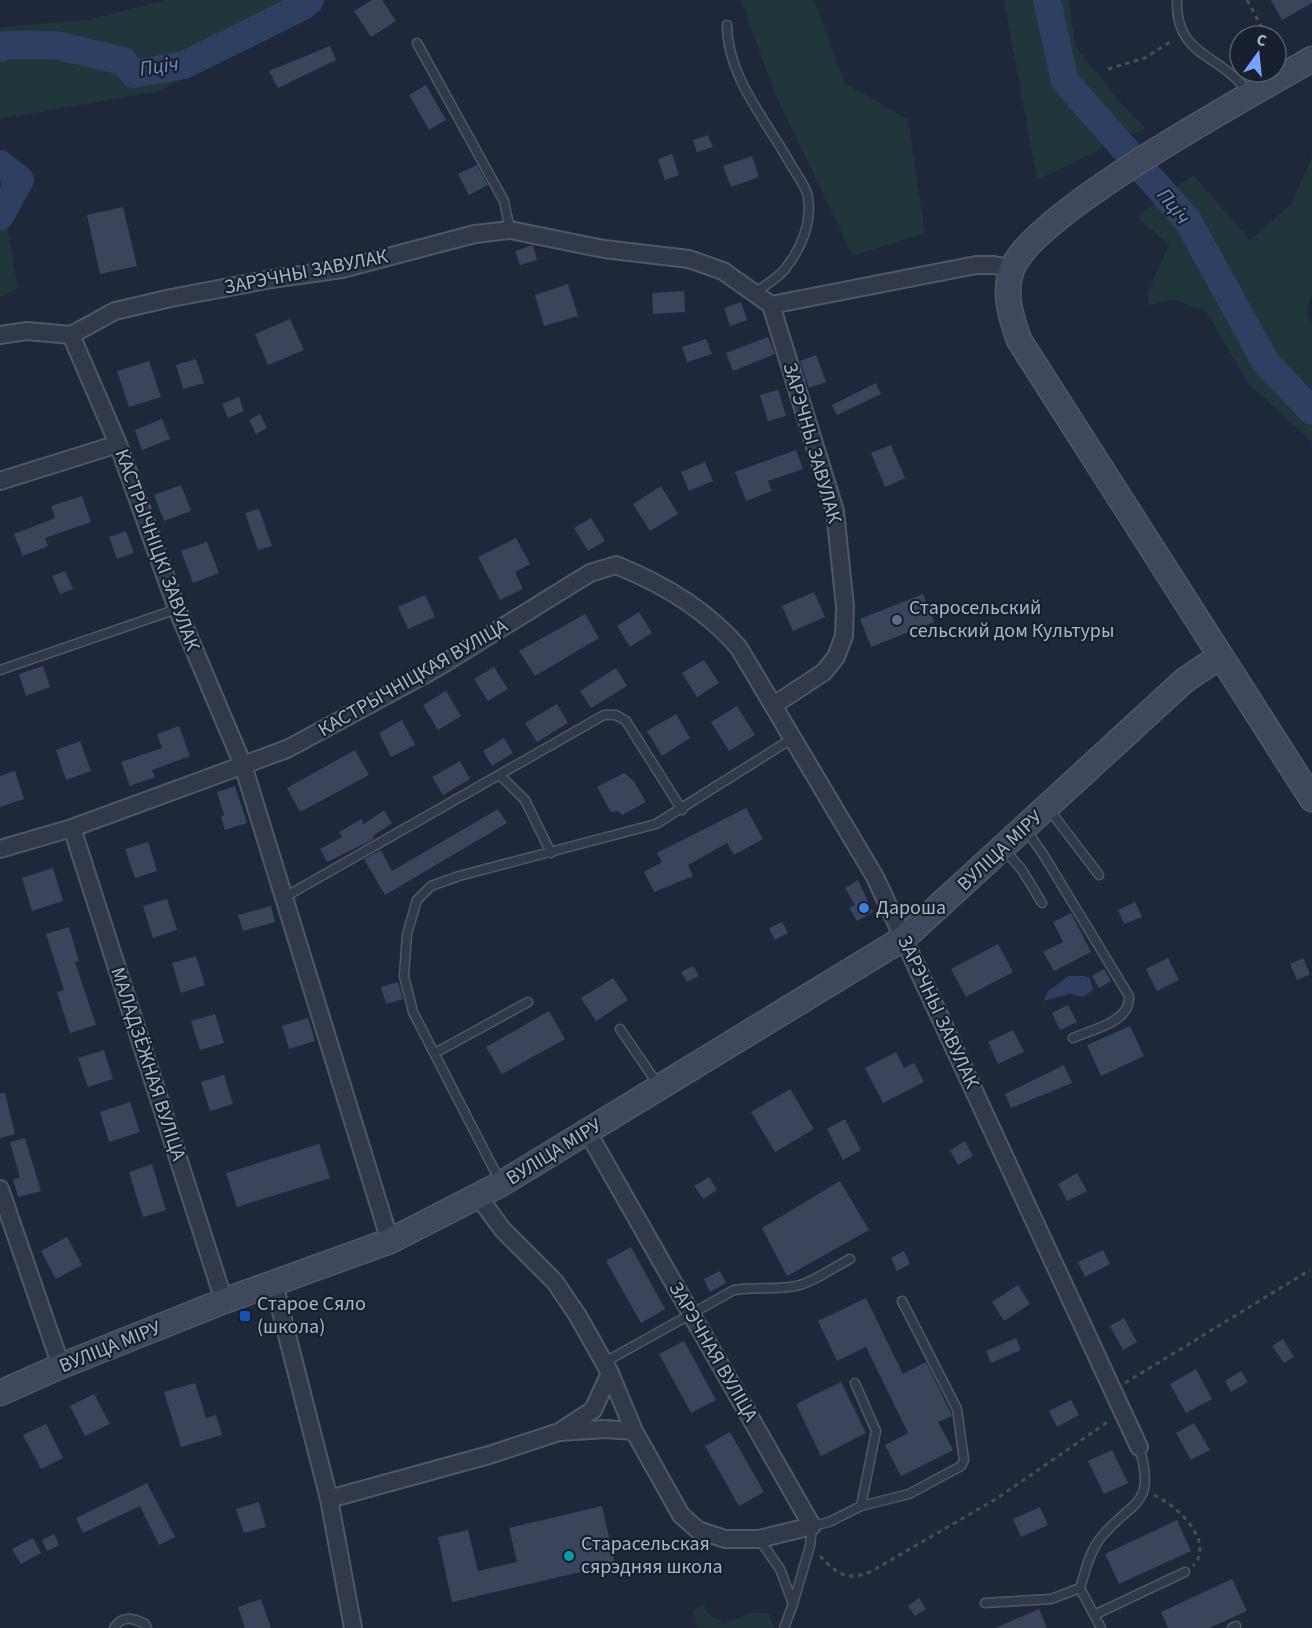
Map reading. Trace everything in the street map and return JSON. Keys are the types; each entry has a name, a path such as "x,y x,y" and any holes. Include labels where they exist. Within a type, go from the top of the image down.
{"street":[{"path":"1312,59 1109,182 1036,237 1022,251 1012,269 1008,287 1010,313 1019,340 1312,799"},
{"name":"ЗАРЭЧНЫ ЗАВУЛАК","path":"70,335 115,312 171,298 272,279 342,269 475,234 510,230 604,249 689,259 723,271 771,304 835,511 846,607 844,636 836,657 824,672 774,705 875,877 1139,1447"},
{"path":"771,304 976,265 1012,269"},
{"path":"0,335 27,331 70,335"},
{"name":"КАСТРЫЧНІЦКІ ЗАВУЛАК","path":"70,335 118,444 177,609 243,765 390,1240"},
{"path":"0,481 118,444"},
{"name":"КАСТРЫЧНІЦКАЯ ВУЛІЦА","path":"0,849 72,828 298,743 435,669 591,573 616,565 643,576 720,626 739,648 774,705"},
{"name":"ВУЛІЦА МІРУ","path":"0,1393 61,1366 224,1301 390,1240 501,1185 659,1086 904,938 1185,680 1220,657"},
{"name":"МАЛАДЗЁЖНАЯ ВУЛІЦА","path":"72,828 224,1301"},
{"name":"ЗАРЭЧНАЯ ВУЛІЦА","path":"587,1131 812,1526"},
{"path":"0,1192 61,1366"},
{"path":"478,1196 503,1230 555,1282 607,1367 634,1431 667,1494 681,1515 698,1530 725,1539 759,1539 812,1526"},
{"path":"274,1284 328,1498 353,1628"},
{"path":"559,1432 593,1410 607,1367"},
{"path":"328,1498 489,1455 559,1432 606,1429 634,1431"}],"lane":[{"path":"1178,0 1177,18 1182,34 1190,44 1233,75 1250,95"},
{"path":"727,25 727,38 735,65 748,93 808,195 810,216 802,244 784,270 756,292"},
{"path":"417,43 504,201 510,230"},
{"path":"0,670 177,609"},
{"path":"284,898 604,715 616,715 626,722 682,810"},
{"path":"501,1185 413,1012 404,976 407,934 417,900 431,886 657,824 793,738"},
{"path":"500,775 525,800 551,853"},
{"path":"1048,807 1099,875"},
{"path":"1024,829 1043,854 1129,996 1130,1003 1123,1016 1073,1038"},
{"path":"1003,849 1022,870 1042,903"},
{"path":"435,1053 528,1002"},
{"path":"620,1029 659,1086"},
{"path":"607,1367 690,1313 734,1290 800,1285 850,1259"},
{"path":"784,1628 794,1604 810,1546 812,1526 829,1522 861,1506 909,1494 961,1466 964,1460 957,1409 902,1301"},
{"path":"855,1383 876,1431 861,1506"},
{"path":"985,1603 1051,1599 1080,1588 1098,1541 1137,1504 1144,1491 1147,1480 1139,1447"},
{"path":"759,1539 780,1569 794,1604"},
{"path":"1095,1615 1185,1572"},
{"path":"1080,1588 1101,1628"},
{"path":"114,1628 124,1619 134,1618 145,1624 147,1628"}],"path":[{"path":"1247,0 1260,24"},
{"path":"1108,69 1145,58 1182,34"},
{"path":"1112,1389 1310,1270"},
{"path":"810,1546 828,1565 846,1576 855,1578 870,1572 996,1500 1123,1412"},
{"path":"1144,1491 1164,1500 1192,1527 1200,1545 1199,1557 1196,1564 1185,1572"}],"green space":[{"path":"166,0 323,0 308,13 160,91 0,119 0,27 88,20"},
{"path":"741,0 814,0 845,83 908,120 925,233 853,256 776,96"},
{"path":"1004,0 1069,0 1075,46 1126,109 1146,128 1037,180"},
{"path":"1312,157 1312,293 1307,315 1312,325 1312,442 1248,383 1205,310 1174,300 1149,305 1148,292 1169,245 1137,217 1193,175 1250,240 1291,204"},
{"path":"0,186 18,288 0,297"},
{"path":"705,1606 707,1613 724,1624 753,1612 769,1614 774,1628 698,1628 693,1613 697,1607"}],"water":[{"path":"1069,976 1090,978 1093,990 1083,997 1069,994 1044,1001 1048,991"}],"building":[{"path":"372,0 382,0 396,21 371,37 354,11"},
{"path":"1271,0 1312,0 1312,3 1282,20"},
{"path":"330,46 336,60 278,88 269,71"},
{"path":"426,85 446,120 429,130 409,95"},
{"path":"708,135 713,147 697,152 693,140"},
{"path":"672,154 679,175 665,180 658,159"},
{"path":"752,156 759,177 731,187 723,166"},
{"path":"477,165 488,185 469,195 458,174"},
{"path":"123,207 137,266 100,274 87,215"},
{"path":"533,245 537,260 520,265 515,251"},
{"path":"568,284 578,316 544,326 535,295"},
{"path":"684,291 685,312 653,314 652,293"},
{"path":"741,302 747,320 730,326 724,308"},
{"path":"290,319 304,350 268,365 255,334"},
{"path":"768,337 775,354 733,371 726,353"},
{"path":"706,339 712,354 687,362 682,347"},
{"path":"816,355 826,382 809,388 800,361"},
{"path":"196,359 204,383 183,389 176,365"},
{"path":"149,361 161,397 129,407 117,371"},
{"path":"876,383 881,394 837,415 832,405"},
{"path":"778,390 786,416 768,421 760,395"},
{"path":"239,397 244,411 228,418 222,404"},
{"path":"260,414 267,428 256,434 249,420"},
{"path":"162,419 170,439 142,450 135,430"},
{"path":"891,445 905,478 885,487 871,453"},
{"path":"796,450 803,469 768,481 772,491 746,501 735,472"},
{"path":"705,462 713,481 689,491 681,472"},
{"path":"181,485 191,511 164,521 154,495"},
{"path":"661,486 678,514 650,531 633,504"},
{"path":"82,496 91,522 45,538 48,546 23,556 14,534 55,518 51,506"},
{"path":"259,509 272,546 258,550 245,513"},
{"path":"591,518 605,541 588,551 574,528"},
{"path":"126,531 134,553 117,559 109,537"},
{"path":"516,538 530,564 515,572 523,589 500,600 478,557"},
{"path":"207,542 219,573 193,583 181,551"},
{"path":"65,571 73,589 60,594 52,576"},
{"path":"814,592 825,617 793,631 782,606"},
{"name":"Старосельский сельский дом Культуры","path":"923,594 934,622 871,647 860,619"},
{"path":"425,595 435,617 408,629 398,607"},
{"path":"639,612 652,633 630,647 617,626"},
{"path":"585,614 599,638 535,676 519,651"},
{"path":"704,660 719,683 697,697 682,673"},
{"path":"43,666 50,687 26,696 19,674"},
{"path":"494,667 508,689 488,701 474,679"},
{"path":"616,668 627,686 591,708 580,691"},
{"path":"446,691 461,716 438,730 423,705"},
{"path":"557,704 568,723 537,742 525,723"},
{"path":"737,706 755,735 729,751 711,722"},
{"path":"676,714 690,738 662,756 647,731"},
{"path":"402,720 415,745 391,757 379,733"},
{"path":"179,726 190,756 152,770 155,777 130,786 121,762 162,748 157,734"},
{"path":"504,738 513,753 492,766 483,751"},
{"path":"80,741 91,771 66,780 56,750"},
{"path":"355,750 369,775 300,812 287,788"},
{"path":"460,761 470,779 443,795 432,777"},
{"path":"15,771 24,799 0,807 0,776"},
{"path":"624,773 633,780 646,802 622,815 618,811 611,812 597,787"},
{"path":"235,786 247,823 225,830 221,817 224,815 217,792"},
{"path":"746,808 763,839 734,855 727,843 688,865 693,876 654,892 644,872 662,862 657,853"},
{"path":"498,809 507,823 385,895 364,859 381,850 392,871"},
{"path":"384,810 392,823 373,836 374,839 327,862 320,849 342,837 339,832 361,819 364,824"},
{"path":"148,842 157,871 135,878 125,849"},
{"path":"53,868 63,901 32,911 22,878"},
{"path":"858,880 873,912 857,921 849,908 855,905 845,888"},
{"path":"167,899 177,930 153,938 143,906"},
{"path":"1135,902 1142,917 1124,924 1118,910"},
{"path":"271,906 275,922 243,931 238,915"},
{"path":"1071,913 1091,952 1054,971 1043,952 1063,942 1053,922"},
{"path":"782,922 788,933 775,940 769,928"},
{"path":"69,927 79,961 75,962 96,1025 70,1033 57,992 64,990 46,934"},
{"path":"998,944 1013,972 966,997 951,969"},
{"path":"196,956 205,985 181,993 172,963"},
{"path":"1168,958 1179,980 1157,991 1146,969"},
{"path":"1303,958 1310,974 1297,980 1290,964"},
{"path":"693,966 699,976 687,982 681,972"},
{"path":"1104,969 1111,981 1099,988 1092,976"},
{"path":"613,978 628,1000 596,1021 581,998"},
{"path":"398,982 403,999 386,1004 381,987"},
{"path":"1068,1005 1077,1022 1060,1030 1052,1013"},
{"path":"549,1011 565,1039 502,1074 486,1047"},
{"path":"215,1014 224,1043 200,1050 191,1021"},
{"path":"308,1018 315,1041 289,1049 282,1026"},
{"path":"1130,1026 1144,1056 1101,1076 1087,1045"},
{"path":"1013,1030 1024,1052 998,1064 988,1042"},
{"path":"104,1050 113,1079 88,1087 78,1058"},
{"path":"896,1052 904,1068 914,1063 924,1082 883,1103 865,1068"},
{"path":"1064,1065 1072,1083 1011,1108 1005,1094"},
{"path":"224,1075 233,1104 210,1111 201,1082"},
{"path":"790,1089 814,1129 775,1152 751,1112"},
{"path":"0,1093 5,1093 15,1134 0,1138"},
{"path":"130,1102 140,1132 109,1142 100,1112"},
{"path":"845,1119 861,1150 843,1160 827,1129"},
{"path":"25,1138 41,1191 18,1197 13,1179 20,1178 10,1142"},
{"path":"965,1141 973,1156 958,1165 950,1150"},
{"path":"319,1144 330,1178 237,1207 226,1173"},
{"path":"152,1164 166,1210 143,1217 129,1172"},
{"path":"1077,1173 1087,1191 1067,1201 1058,1184"},
{"path":"709,1177 717,1190 703,1199 694,1186"},
{"path":"840,1181 869,1230 787,1276 762,1228"},
{"path":"67,1237 82,1265 56,1279 41,1251"},
{"path":"631,1247 665,1309 641,1323 606,1261"},
{"path":"1103,1250 1110,1264 1085,1277 1078,1262"},
{"path":"904,1251 910,1264 897,1271 891,1258"},
{"path":"720,1271 726,1283 710,1292 704,1279"},
{"path":"1018,1285 1030,1304 1004,1321 992,1302"},
{"path":"866,1298 903,1374 926,1362 952,1416 938,1422 953,1450 901,1476 885,1445 908,1433 866,1347 837,1361 818,1321"},
{"path":"1124,1318 1137,1342 1123,1350 1110,1326"},
{"path":"1016,1338 1021,1350 991,1363 986,1351"},
{"path":"1283,1339 1294,1357 1284,1363 1272,1346"},
{"path":"684,1341 716,1400 691,1413 659,1354"},
{"path":"1196,1369 1212,1399 1186,1413 1170,1384"},
{"path":"1241,1371 1248,1382 1231,1392 1225,1381"},
{"path":"841,1382 866,1433 821,1456 796,1404"},
{"path":"195,1383 206,1418 216,1415 222,1435 181,1447 164,1392"},
{"path":"94,1394 110,1424 85,1436 70,1406"},
{"path":"1071,1400 1079,1415 1057,1427 1049,1411"},
{"path":"1194,1423 1210,1450 1191,1460 1176,1433"},
{"path":"46,1424 63,1458 41,1469 23,1435"},
{"path":"730,1432 764,1492 739,1506 705,1446"},
{"path":"1112,1450 1128,1483 1104,1494 1088,1461"},
{"path":"147,1483 175,1537 159,1545 140,1506 83,1533 76,1518"},
{"path":"259,1502 266,1527 244,1533 236,1509"},
{"name":"Старасельская сярэдняя школа","path":"602,1506 615,1564 452,1602 438,1537 468,1530 478,1571 517,1562 509,1528"},
{"path":"1040,1507 1048,1525 1021,1537 1013,1519"},
{"path":"1177,1520 1191,1551 1119,1584 1105,1554"},
{"path":"54,1534 59,1545 47,1551 42,1540"},
{"path":"33,1538 41,1553 21,1564 12,1549"},
{"path":"1232,1579 1247,1611 1209,1628 1168,1628 1161,1612"},
{"path":"919,1598 926,1609 915,1616 908,1606"},
{"path":"261,1599 271,1628 245,1628 238,1607"},
{"path":"1039,1609 1047,1628 995,1628"}],"waterway":[{"name":"Пціч","path":"0,48 6,45 55,45 123,61 134,74 184,65 303,6 310,0"},
{"name":"Пціч","path":"1047,0 1065,81 1188,221 1266,363 1312,411"},
{"name":"Пціч","path":"0,164 20,180 0,216"}],"place":[{"name":"Старосельский сельский дом Культуры","path":"897,620"},
{"name":"Дароша","path":"864,908"},
{"name":"Старое Сяло (школа)","path":"245,1316"},
{"name":"Старасельская сярэдняя школа","path":"569,1556"}]}
